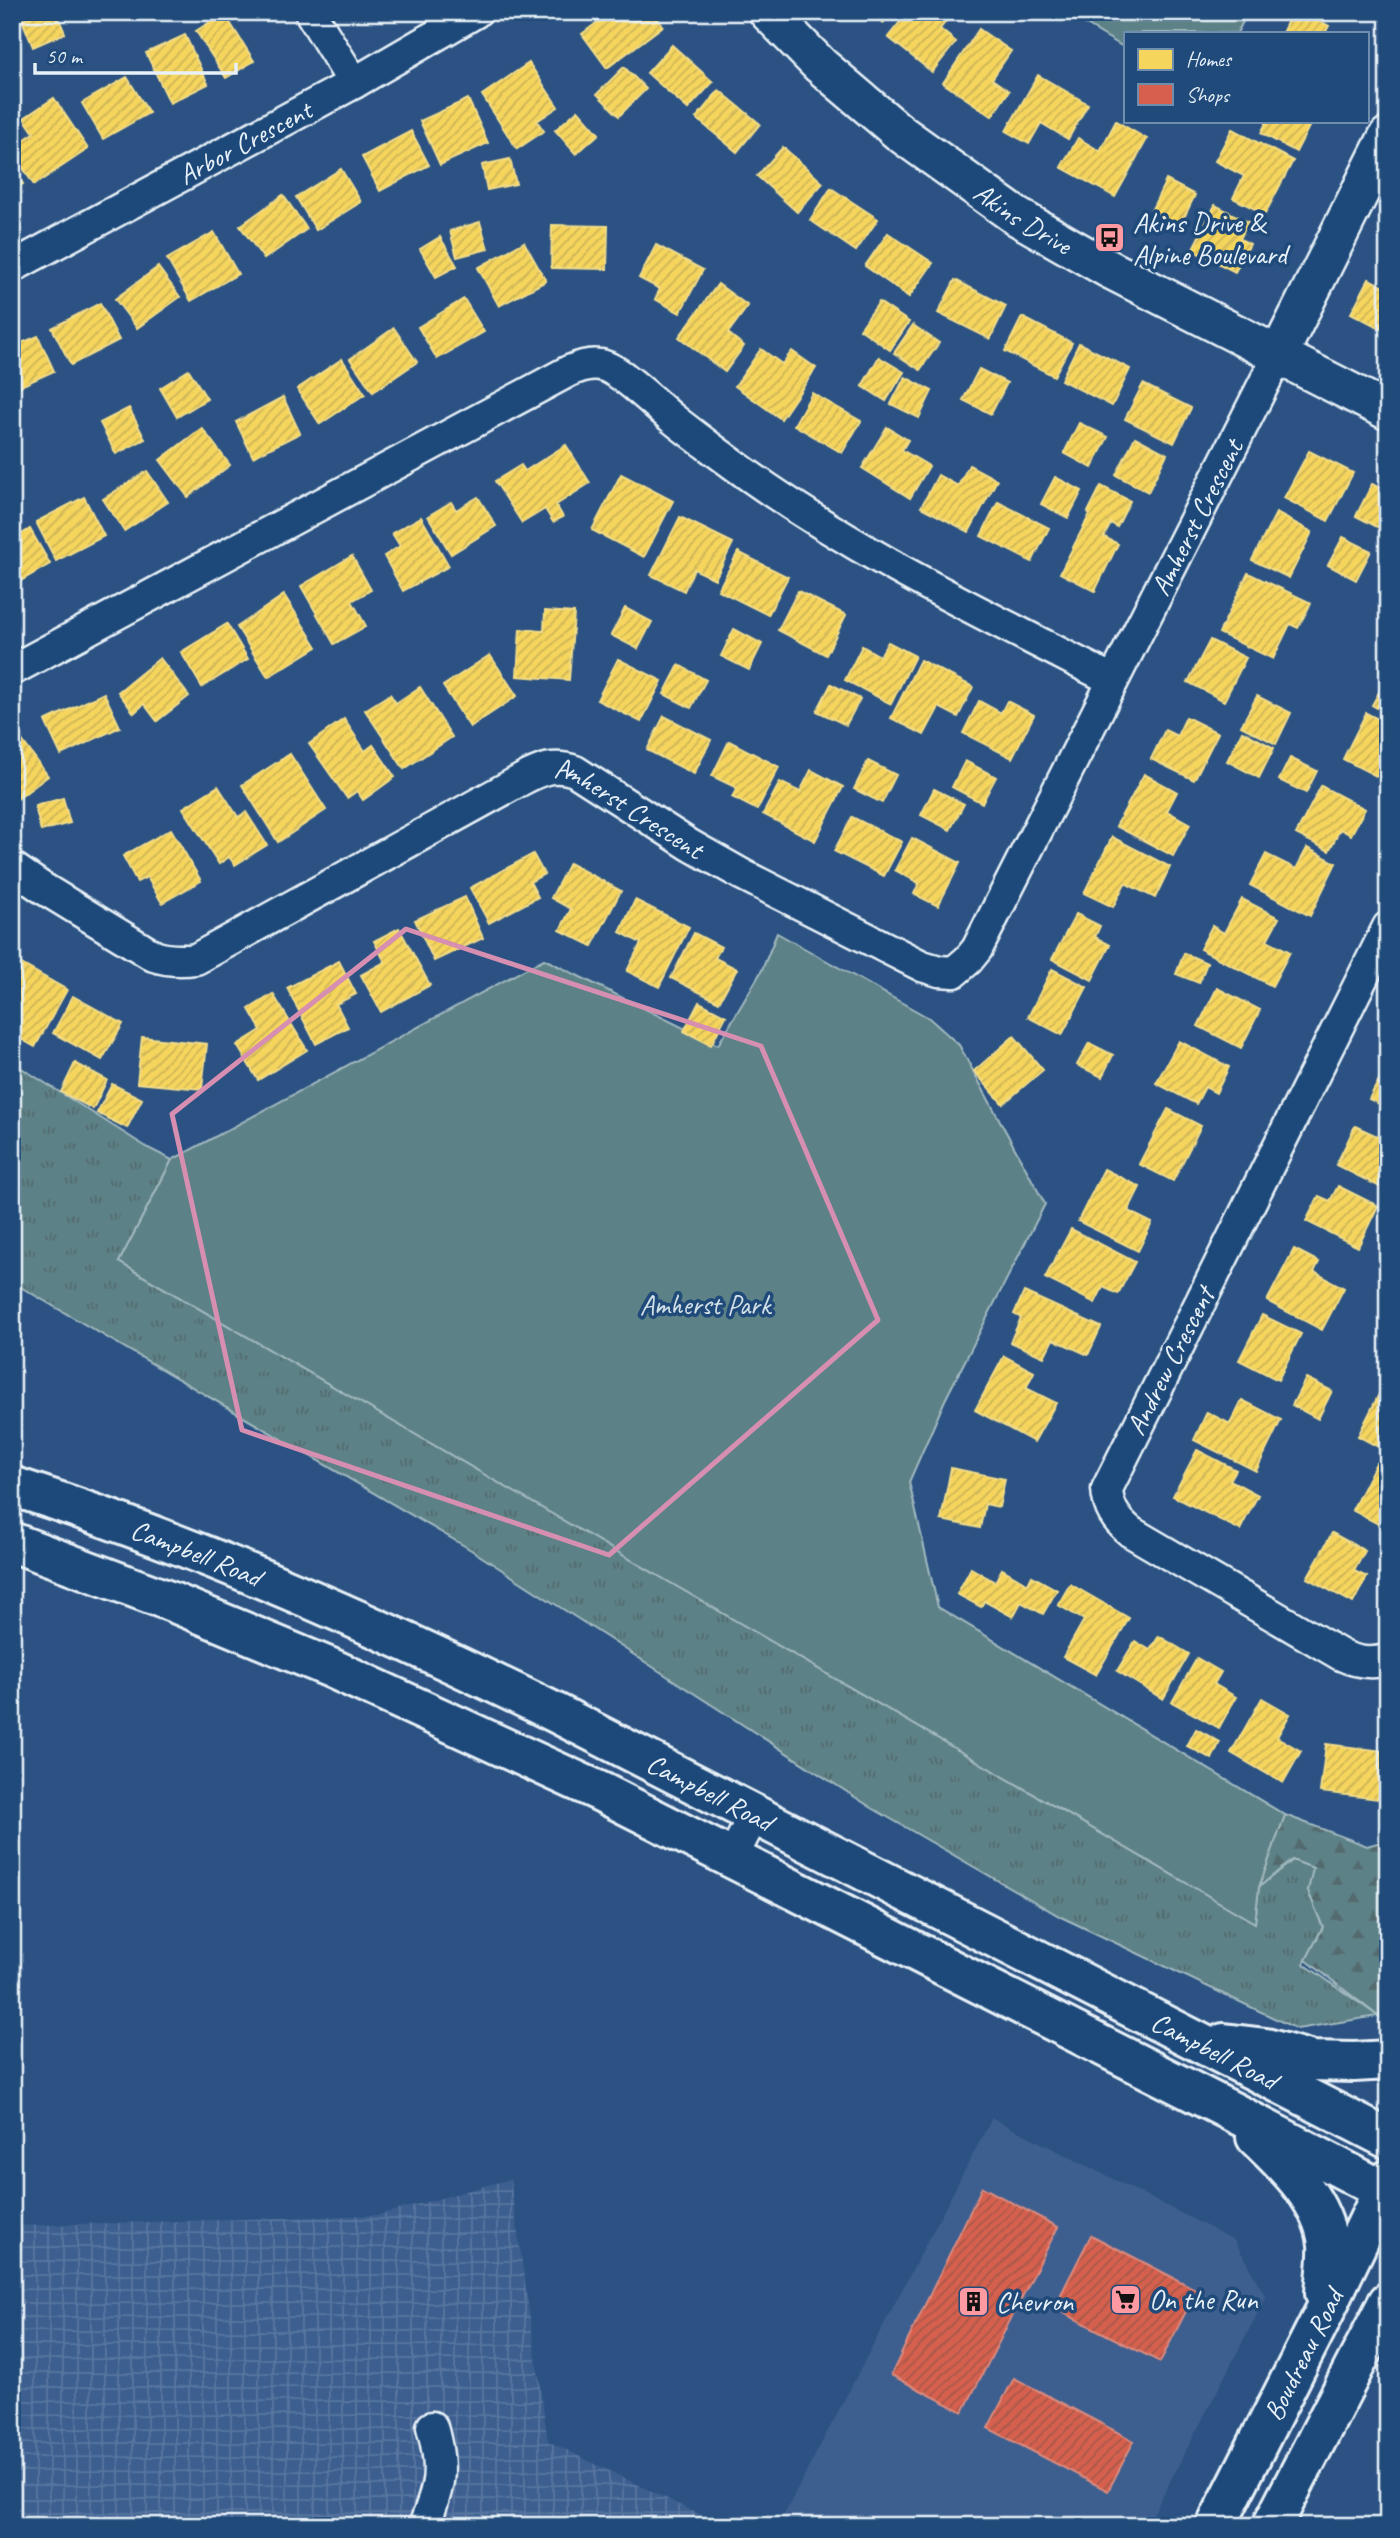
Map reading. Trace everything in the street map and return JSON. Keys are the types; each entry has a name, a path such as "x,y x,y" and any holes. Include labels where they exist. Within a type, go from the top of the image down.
{"main road":[{"name":"Campbell Road","path":"12,1486 137,1530 250,1575 444,1659 1388,2139"},
{"name":"Campbell Road","path":"12,1542 172,1602 331,1668 564,1775 1386,2188"},
{"path":"1195,2040 1266,2048 1312,2061 1388,2060"},
{"path":"1227,2109 1288,2169 1320,2214 1328,2244 1324,2313"},
{"name":"Boudreau Road","path":"1216,2526 1386,2188"},
{"name":"Boudreau Road","path":"1272,2526 1388,2302"},
{"path":"1315,2443 1388,2336"}],"street":[{"path":"310,12 355,83"},
{"name":"Arbor Crescent","path":"12,267 355,83 448,31 476,12"},
{"name":"Akins Drive","path":"768,12 820,65 900,133 1016,216 1107,268 1388,411"},
{"path":"1278,356 1388,136"},
{"name":"Amherst Crescent","path":"12,867 154,956 166,960 196,959 521,779 549,767 561,766 575,771 743,875 922,965 939,971 954,972 977,949 1278,356"},
{"path":"12,670 569,371 585,365 600,365 620,375 735,466 837,535 890,566 1113,680"},
{"name":"Andrew Crescent","path":"1388,927 1107,1489 1107,1499 1115,1517 1131,1532 1341,1655 1359,1662 1380,1662 1388,1658"},
{"path":"732,1858 754,1815"},
{"path":"424,2526 437,2494 440,2455 432,2427"}],"highlighted area":[{"path":"406,929 761,1046 878,1320 609,1555 242,1430 172,1114"}],"shaded area":[{"path":"992,2118 1234,2240 1266,2297 1147,2526 778,2526"},
{"path":"510,2179 548,2441 723,2526 12,2526 12,2226 379,2215"}],"green space":[{"path":"1065,12 1248,12 1238,32 1124,32 1124,47"},
{"name":"Amherst Park","path":"777,933 929,1018 959,1045 1045,1204 945,1400 909,1482 938,1607 1285,1815 1259,1887 1255,1923 119,1262 172,1160 544,959 718,1045 762,970"},
{"path":"12,1062 148,1148 172,1160 119,1262 1255,1922 1259,1887 1293,1860 1314,1868 1308,1891 1323,1927 1304,1964 1378,2016 1297,2029 1061,1917 872,1808 468,1548 12,1282"},
{"path":"1285,1815 1367,1846 1388,1840 1388,2019 1378,2016 1306,1960 1323,1927 1308,1891 1313,1868 1292,1860 1259,1887"}],"building: Homes":[{"path":"39,12 56,12 65,33 33,47 22,20"},
{"path":"611,12 653,12 663,26 607,68 582,34"},
{"path":"869,12 892,12 883,23"},
{"path":"908,12 953,12 940,29 956,42 932,72 888,37"},
{"path":"1292,12 1303,12 1329,26 1326,32 1282,32"},
{"path":"224,13 254,61 226,78 196,31"},
{"path":"979,29 1011,51 992,79 1009,91 992,116 943,83"},
{"path":"185,35 208,84 170,103 146,53"},
{"path":"672,45 713,82 688,109 647,73"},
{"path":"529,63 558,107 537,121 544,131 517,149 482,95"},
{"path":"624,67 646,89 619,116 597,94"},
{"path":"1038,75 1088,104 1068,139 1041,123 1029,144 1006,131"},
{"path":"127,77 149,113 103,139 82,103"},
{"path":"719,90 760,124 737,152 696,118"},
{"path":"54,98 88,149 34,185 12,148 34,133 24,118"},
{"path":"468,99 488,143 440,165 420,121"},
{"path":"578,110 599,134 576,154 555,130"},
{"path":"1116,121 1147,139 1115,197 1061,167 1078,138 1100,151"},
{"path":"1266,122 1311,122 1296,152 1261,133"},
{"path":"1232,129 1293,161 1265,214 1233,198 1244,176 1215,161"},
{"path":"411,131 429,165 380,191 362,157"},
{"path":"783,147 823,183 797,212 757,176"},
{"path":"510,159 516,184 487,190 482,165"},
{"path":"12,167 23,184 12,191"},
{"path":"341,169 361,202 316,230 296,197"},
{"path":"1166,180 1195,195 1180,226 1151,211"},
{"path":"831,188 878,219 856,251 810,220"},
{"path":"283,195 307,229 264,259 240,226"},
{"path":"1215,205 1248,222 1240,239 1250,244 1235,272 1192,250"},
{"path":"480,222 488,249 457,257 450,231"},
{"path":"552,225 608,226 607,269 551,268"},
{"path":"214,232 238,274 191,301 167,259"},
{"path":"888,233 933,263 909,297 865,266"},
{"path":"440,237 457,266 436,277 420,249"},
{"path":"524,242 546,281 499,306 478,268"},
{"path":"656,245 703,270 680,313 655,299 660,289 639,278"},
{"path":"158,267 180,297 137,328 115,299"},
{"path":"1369,279 1388,289 1388,332 1351,313"},
{"path":"955,280 1006,306 990,339 938,313"},
{"path":"718,284 748,306 728,333 744,346 725,372 679,337"},
{"path":"464,299 484,332 437,359 418,327"},
{"path":"879,302 909,322 890,350 860,329"},
{"path":"100,303 119,340 71,365 52,328"},
{"path":"1022,317 1072,343 1054,376 1005,351"},
{"path":"913,325 939,343 920,370 894,353"},
{"path":"394,328 417,362 373,392 350,359"},
{"path":"38,336 54,371 12,390 12,347"},
{"path":"1079,343 1130,369 1112,406 1061,380"},
{"path":"761,349 782,364 792,351 816,368 781,419 735,386"},
{"path":"879,357 904,372 886,401 862,386"},
{"path":"342,359 365,394 320,424 297,389"},
{"path":"979,369 1007,383 991,414 963,400"},
{"path":"189,370 207,399 177,417 160,388"},
{"path":"905,377 932,391 919,418 891,404"},
{"path":"1143,384 1191,408 1174,443 1125,419"},
{"path":"812,393 861,421 842,453 794,425"},
{"path":"283,397 300,433 253,457 236,422"},
{"path":"129,408 145,439 116,454 100,423"},
{"path":"1079,423 1108,437 1092,468 1064,453"},
{"path":"887,427 908,440 902,450 929,466 910,498 862,468"},
{"path":"202,428 230,465 188,497 160,460"},
{"path":"1135,437 1167,454 1148,492 1116,475"},
{"path":"566,445 590,483 556,505 563,517 553,522 545,509 522,523 495,481 521,465 525,471"},
{"path":"1309,451 1353,473 1328,521 1284,498"},
{"path":"969,465 997,480 969,532 921,507 938,475 958,486"},
{"path":"147,471 168,502 124,531 103,499"},
{"path":"621,474 673,501 644,557 592,530"},
{"path":"1055,477 1082,491 1068,518 1041,504"},
{"path":"1372,484 1388,492 1388,516 1381,529 1356,516"},
{"path":"1101,486 1130,501 1117,527 1111,523 1104,537 1118,544 1095,591 1060,573"},
{"path":"84,497 104,536 56,561 36,522"},
{"path":"478,497 496,526 451,554 428,516 451,502 456,510"},
{"path":"998,502 1049,528 1032,562 981,536"},
{"path":"1276,513 1312,532 1289,578 1252,560"},
{"path":"421,517 449,566 403,591 384,556 400,546 392,533"},
{"path":"680,517 733,543 715,579 694,569 684,591 651,575"},
{"path":"30,529 50,564 12,586 12,540"},
{"path":"1343,537 1371,551 1356,580 1328,565"},
{"path":"738,552 788,577 768,615 718,590"},
{"path":"352,556 371,590 352,601 366,626 334,644 301,586"},
{"path":"1248,573 1311,603 1298,628 1290,624 1273,659 1219,633"},
{"path":"798,591 846,615 826,655 778,630"},
{"path":"284,595 317,647 268,677 237,627"},
{"path":"625,608 652,622 638,649 611,635"},
{"path":"545,611 574,613 569,680 517,676 520,629 544,631"},
{"path":"227,624 248,659 202,687 181,652"},
{"path":"734,629 762,644 749,670 721,656"},
{"path":"1210,640 1246,658 1224,701 1188,682"},
{"path":"888,642 915,656 891,704 845,680 862,646 880,656"},
{"path":"490,655 517,696 470,727 443,686"},
{"path":"160,658 189,696 157,721 144,704 134,713 118,692"},
{"path":"618,659 662,681 641,722 597,700"},
{"path":"920,660 973,687 958,717 939,707 924,735 891,718"},
{"path":"679,665 706,680 691,708 664,694"},
{"path":"1388,676 1388,714 1372,705"},
{"path":"831,684 860,699 846,725 817,711"},
{"path":"420,687 452,737 404,769 365,710 390,694 396,703"},
{"path":"104,693 120,727 61,755 45,721"},
{"path":"1257,696 1291,713 1276,744 1241,726"},
{"path":"979,701 1001,713 1007,701 1034,715 1012,758 963,733"},
{"path":"1366,713 1388,724 1388,763 1380,778 1343,759"},
{"path":"664,716 711,740 694,774 647,750"},
{"path":"1186,717 1218,733 1194,780 1151,759 1165,730 1177,736"},
{"path":"344,719 365,751 373,745 395,777 363,800 357,791 347,798 309,744"},
{"path":"1242,731 1274,748 1259,778 1227,761"},
{"path":"16,732 48,776 12,803 12,735"},
{"path":"729,741 779,767 757,810 732,797 737,788 712,776"},
{"path":"290,754 326,810 278,842 242,785"},
{"path":"1290,758 1317,771 1306,793 1279,780"},
{"path":"868,761 896,775 882,803 854,789"},
{"path":"965,761 996,777 982,803 952,787"},
{"path":"811,770 843,787 815,841 763,814 780,782 800,792"},
{"path":"1144,774 1177,792 1167,811 1190,824 1173,856 1116,826"},
{"path":"218,786 238,817 246,812 267,845 235,865 229,857 219,864 183,808"},
{"path":"1321,786 1365,809 1351,835 1340,829 1329,851 1296,834"},
{"path":"934,789 964,804 950,830 921,815"},
{"path":"63,798 70,823 41,831 35,806"},
{"path":"852,817 902,842 884,876 834,851"},
{"path":"171,829 201,881 162,903 147,877 137,882 123,856"},
{"path":"1112,837 1170,867 1155,898 1125,883 1113,907 1084,893"},
{"path":"912,838 960,863 938,906 914,894 919,883 895,870"},
{"path":"1307,848 1336,863 1310,916 1250,885 1266,854 1296,869"},
{"path":"533,854 544,874 530,882 538,897 489,923 470,888"},
{"path":"569,863 621,891 592,946 560,930 571,909 551,898"},
{"path":"465,897 483,938 434,961 415,920"},
{"path":"1242,899 1279,918 1267,940 1290,952 1272,986 1200,949 1212,926 1224,933"},
{"path":"635,900 689,927 659,987 627,971 641,943 620,932"},
{"path":"1076,914 1100,926 1095,937 1110,945 1092,980 1052,959"},
{"path":"399,928 430,985 381,1012 361,975 385,962 374,941"},
{"path":"694,933 721,947 715,958 737,969 719,1002 671,978"},
{"path":"1184,953 1207,963 1199,983 1176,974"},
{"path":"339,961 356,994 336,1004 348,1027 316,1044 287,988"},
{"path":"18,962 67,990 35,1047 12,1034 12,972"},
{"path":"1052,969 1087,987 1062,1035 1028,1017"},
{"path":"1217,988 1260,1010 1241,1048 1198,1026"},
{"path":"273,994 307,1050 258,1080 237,1045 261,1030 249,1009"},
{"path":"73,996 123,1024 102,1060 53,1033"},
{"path":"699,1002 726,1016 711,1045 684,1031"},
{"path":"1014,1036 1043,1070 1003,1104 974,1071"},
{"path":"142,1037 207,1044 202,1089 137,1083"},
{"path":"1179,1041 1229,1067 1216,1093 1205,1087 1196,1104 1156,1083"},
{"path":"1089,1043 1113,1055 1102,1077 1077,1065"},
{"path":"75,1063 107,1080 93,1109 61,1092"},
{"path":"1388,1063 1388,1108 1369,1099"},
{"path":"112,1084 142,1099 127,1128 97,1113"},
{"path":"1168,1109 1201,1126 1173,1181 1139,1164"},
{"path":"1355,1126 1388,1141 1388,1191 1336,1165"},
{"path":"1104,1169 1140,1187 1128,1211 1152,1223 1138,1251 1078,1221"},
{"path":"1338,1186 1378,1206 1358,1247 1306,1221 1319,1196 1330,1201"},
{"path":"1071,1229 1135,1262 1118,1294 1103,1287 1095,1303 1045,1278"},
{"path":"1294,1249 1319,1262 1314,1272 1344,1288 1322,1330 1267,1301"},
{"path":"1024,1292 1101,1327 1088,1355 1053,1339 1044,1357 1010,1342 1021,1318 1014,1314"},
{"path":"1262,1315 1301,1334 1278,1380 1239,1360"},
{"path":"1004,1356 1034,1372 1026,1388 1056,1403 1034,1442 975,1410"},
{"path":"1306,1378 1332,1391 1318,1419 1292,1405"},
{"path":"1384,1384 1388,1386 1388,1452 1358,1436"},
{"path":"1242,1400 1281,1420 1256,1471 1194,1440 1207,1412 1230,1424"},
{"path":"1197,1450 1236,1470 1230,1480 1258,1495 1240,1530 1173,1496"},
{"path":"1376,1463 1388,1469 1388,1529 1352,1510"},
{"path":"951,1468 1005,1479 999,1507 985,1504 980,1528 941,1520"},
{"path":"1332,1533 1365,1551 1354,1571 1367,1577 1353,1603 1307,1578"},
{"path":"971,1568 995,1582 1002,1569 1028,1584 1032,1576 1057,1590 1043,1614 1021,1602 1013,1617 984,1601 981,1607 957,1594"},
{"path":"1070,1584 1129,1618 1096,1675 1063,1657 1084,1620 1058,1605"},
{"path":"1159,1636 1189,1654 1163,1699 1117,1671 1135,1641 1150,1650"},
{"path":"1197,1658 1221,1672 1214,1684 1236,1697 1219,1728 1172,1702"},
{"path":"1262,1698 1290,1714 1277,1737 1301,1751 1283,1783 1231,1753"},
{"path":"1196,1729 1220,1742 1212,1759 1187,1746"},
{"path":"1326,1744 1384,1751 1378,1799 1320,1792"}],"building: Shops":[{"name":"Chevron","path":"982,2187 1058,2227 963,2412 891,2375"},
{"name":"On the Run","path":"1091,2235 1197,2290 1160,2362 1054,2308"},
{"name":"Chevron","path":"1014,2378 1134,2441 1108,2491 988,2428"}],"place":[{"name":"Akins Drive & Alpine Boulevard","path":"1110,238"},
{"name":"On the Run","path":"1126,2299"},
{"name":"Chevron","path":"973,2301"}]}
